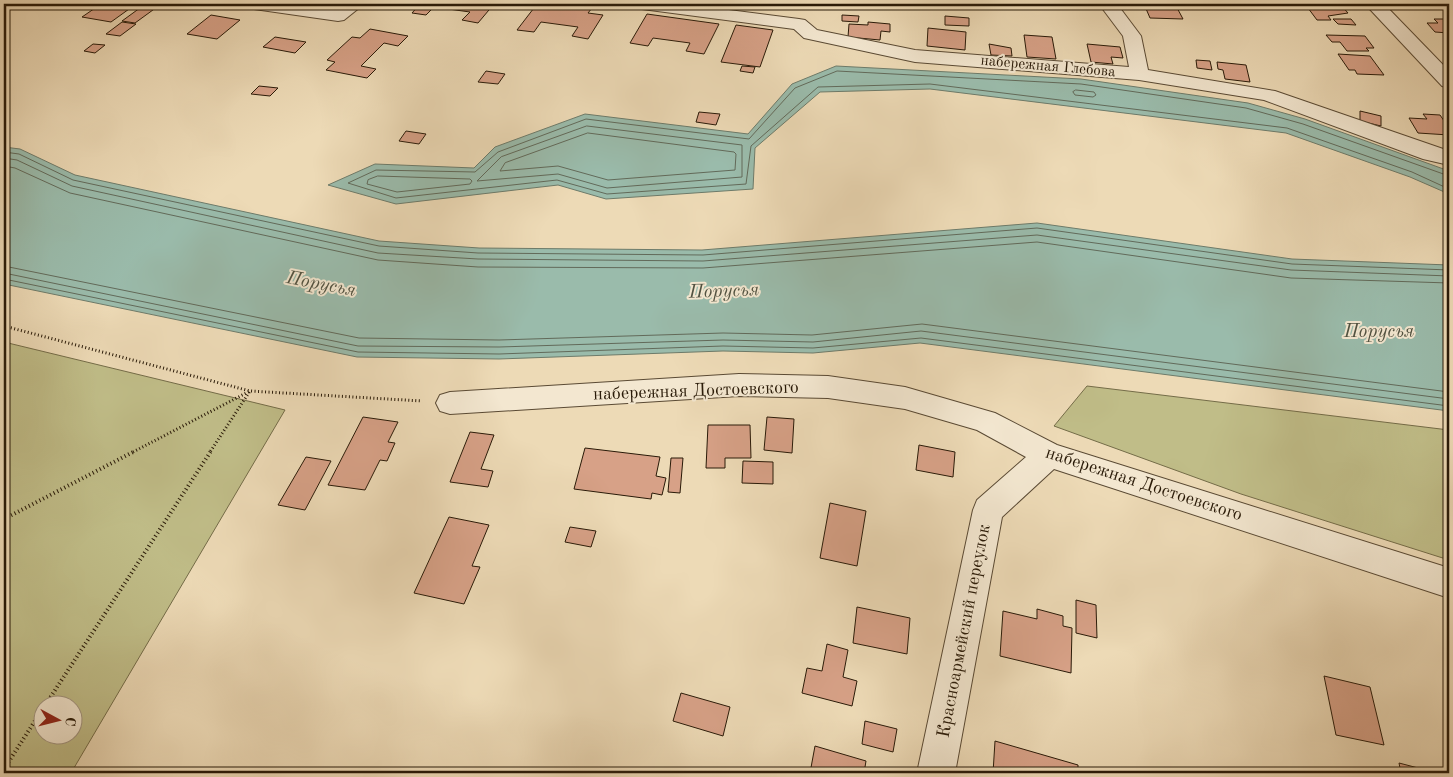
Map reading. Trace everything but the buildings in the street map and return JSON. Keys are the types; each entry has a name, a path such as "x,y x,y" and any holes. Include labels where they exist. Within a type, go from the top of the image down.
{"street":[{"path":"254,4 338,16 355,4"},
{"name":"набережная Глебова","path":"642,4 798,24 810,34 915,56 1138,74 1268,95 1431,154 1449,158"},
{"path":"797,4 798,24"},
{"path":"1108,4 1129,28 1137,44 1138,74"},
{"path":"1374,4 1449,82"},
{"name":"набережная Достоевского","path":"450,403 739,385 828,387 905,398 985,422 1049,455 1449,583"},
{"name":"Красноармейский переулок","path":"936,773 988,510 1049,455"}],"path":[{"path":"4,326 250,391 450,403"},
{"path":"4,519 250,391"},
{"path":"53,694 250,391"},
{"path":"4,769 32,726"}],"shaded area":[{"path":"4,342 285,410 71,773 4,773"},
{"path":"1087,386 1449,430 1449,560 1241,494 1054,426"}],"water":[{"path":"836,66 1081,79 1248,103 1305,119 1449,171 1449,194 1410,177 1286,133 930,89 820,92 755,148 753,189 606,199 558,185 396,204 328,185 375,164 474,168 495,147 585,114 748,134 792,84"},
{"name":"Порусья","path":"4,147 20,149 75,175 379,241 479,248 702,250 1037,223 1292,259 1449,265 1449,411 920,343 813,353 723,351 499,359 357,357 4,284"}]}
